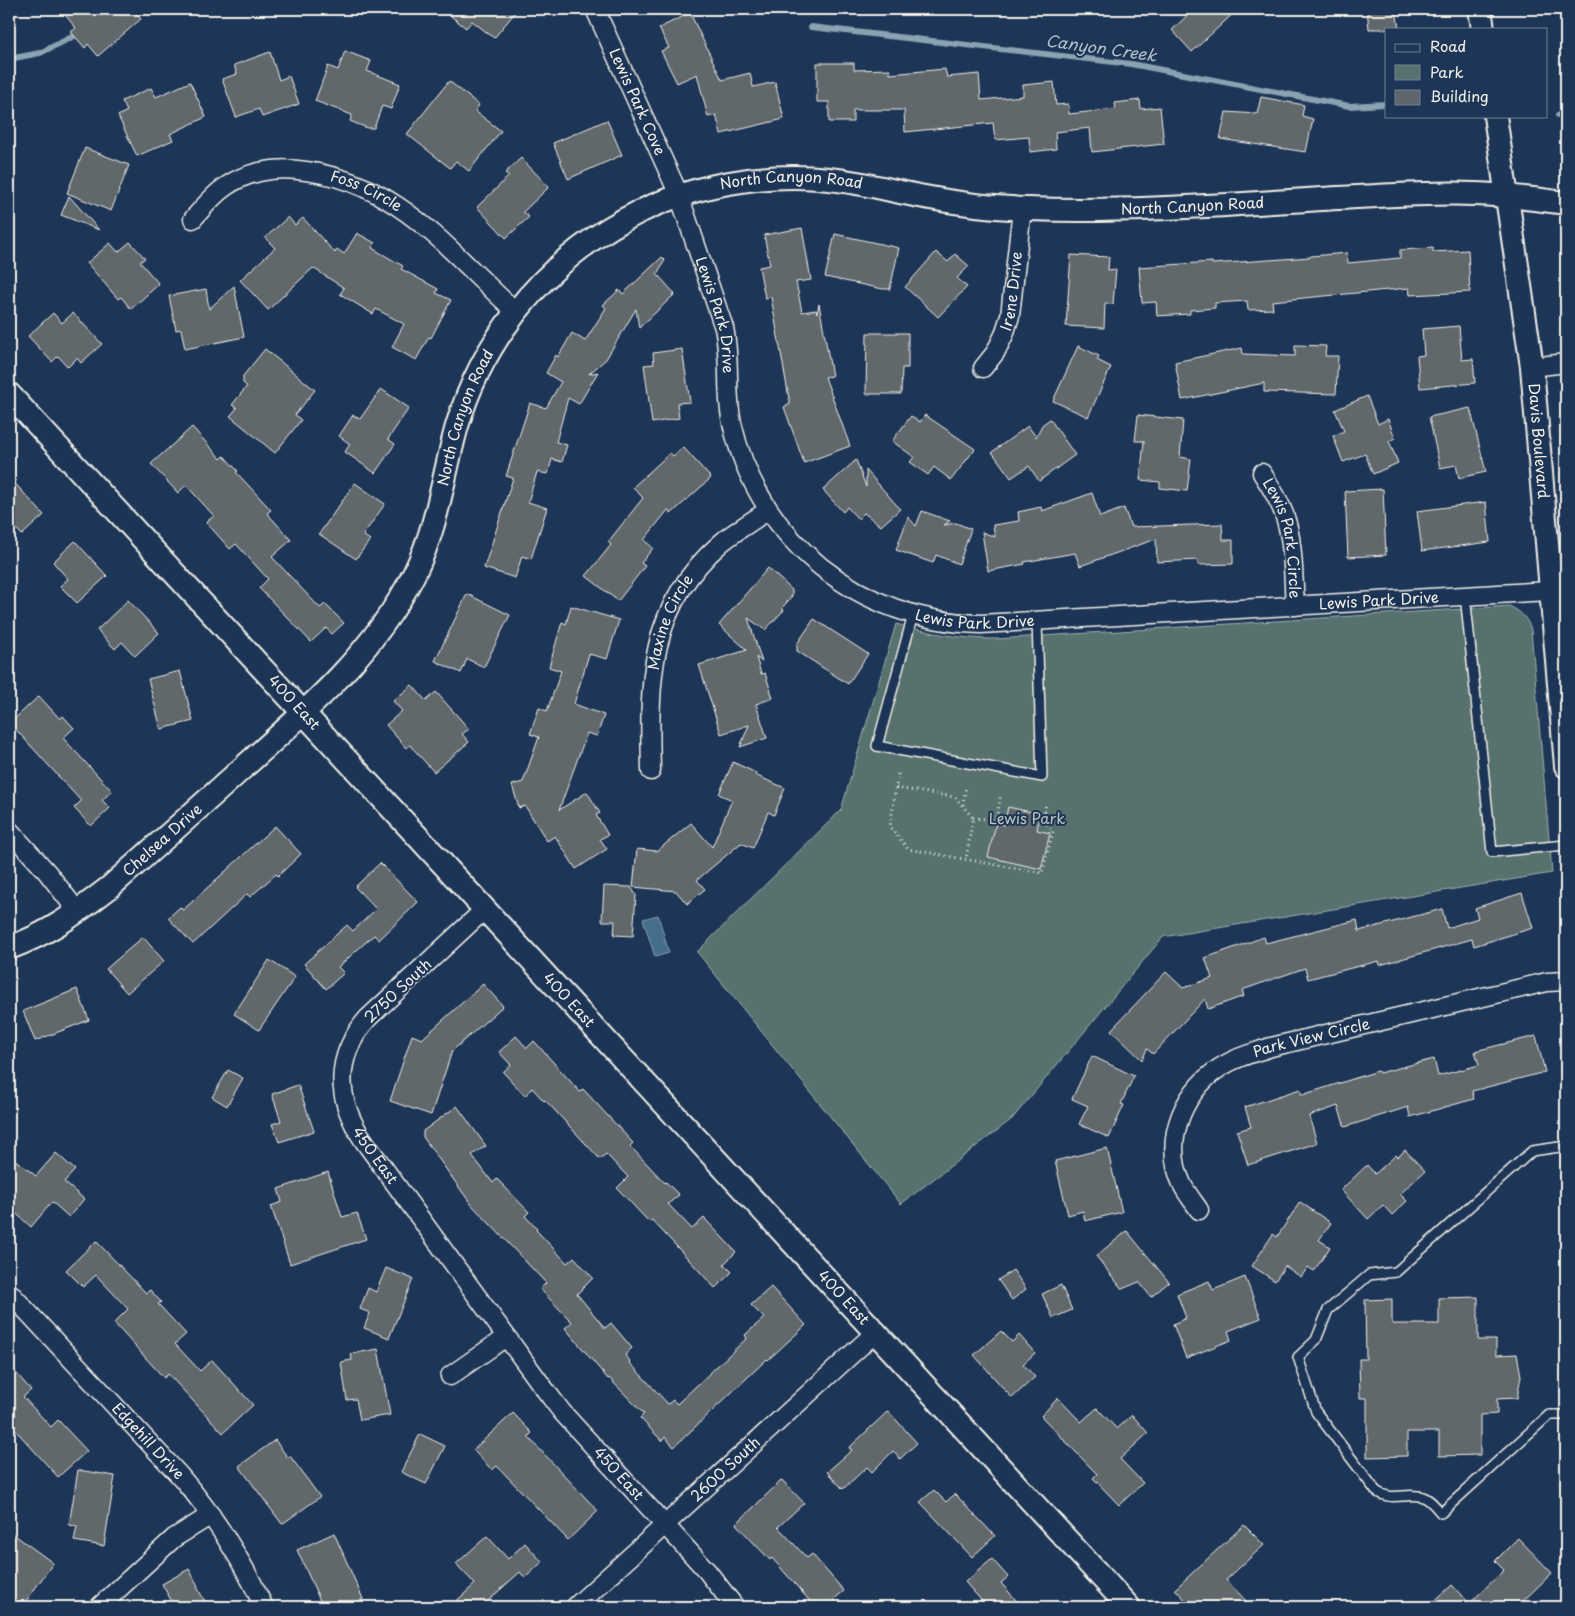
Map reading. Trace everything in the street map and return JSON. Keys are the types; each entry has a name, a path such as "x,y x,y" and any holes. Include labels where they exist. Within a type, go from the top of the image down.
{"street":[{"name":"Lewis Park Cove","path":"595,9 679,195"},
{"path":"1480,9 1483,28"},
{"name":"Davis Boulevard","path":"1495,118 1532,366 1566,766"},
{"name":"Foss Circle","path":"193,219 226,186 243,177 288,169 319,172 376,192 403,208 516,312"},
{"name":"North Canyon Road","path":"304,714 358,657 389,616 411,579 432,530 459,420 470,392 497,339 516,312 544,281 588,242 631,215 679,195 730,183 785,176 833,179 927,197 1022,209 1140,209 1398,195 1472,194 1566,203"},
{"name":"Lewis Park Drive","path":"679,195 724,328 732,422 751,478 768,510 806,555 842,583 880,603 913,615 964,624 1550,591"},
{"name":"Irene Drive","path":"983,368 995,353 1004,336 1010,316 1022,209"},
{"path":"1532,366 1566,363"},
{"name":"400 East","path":"9,394 1129,1607"},
{"name":"Lewis Park Circle","path":"1262,473 1284,514 1289,535 1295,606"},
{"name":"Maxine Circle","path":"651,771 650,715 652,673 660,634 668,613 677,595 705,559 722,542 768,510"},
{"name":"Chelsea Drive","path":"9,948 48,932 110,887 304,714"},
{"path":"9,830 47,872 78,912"},
{"name":"2750 South","path":"342,1090 347,1052 359,1028 484,910"},
{"name":"Park View Circle","path":"1199,1210 1183,1186 1177,1170 1175,1137 1178,1120 1186,1103 1197,1087 1226,1063 1281,1045 1547,982 1566,981"},
{"name":"450 East","path":"342,1090 356,1130 562,1412 666,1524 735,1607"},
{"name":"Edgehill Drive","path":"9,1292 181,1477 211,1515 237,1554 264,1607"},
{"name":"2600 South","path":"575,1607 876,1332"},
{"path":"450,1376 506,1337"},
{"path":"99,1607 174,1538 211,1515"}],"lane":[{"path":"1465,595 1492,852 1566,845"},
{"path":"913,615 877,746 1042,777 1037,621"},
{"path":"1566,1146 1532,1151 1396,1272 1369,1274 1328,1310 1316,1340 1298,1357 1316,1412 1376,1491 1386,1496 1422,1496 1430,1501 1441,1513 1549,1415 1566,1415"}],"path":[{"path":"898,774 890,827 908,849 1042,873 1053,831 1043,821 1046,803"},
{"path":"963,806 966,787"},
{"path":"896,788 955,797 973,818 996,820 1001,794"},
{"path":"966,859 973,818"}],"green space":[{"name":"Lewis Park","path":"1509,606 1523,615 1531,630 1552,873 1163,937 1012,1119 901,1204 697,952 841,810 896,624 945,635 996,639"}],"water":[{"path":"658,915 669,953 655,957 643,919"}],"building":[{"path":"60,9 132,9 141,19 98,56 88,44 85,48 71,32 76,28"},
{"path":"442,9 518,9 494,38 472,21 466,28"},
{"path":"1194,9 1238,9 1192,52 1172,30"},
{"path":"1367,9 1396,9 1399,28 1369,29"},
{"path":"690,13 722,80 750,73 753,87 775,82 784,119 721,134 716,115 708,117 697,74 677,83 661,51 669,48 659,28"},
{"path":"345,51 371,61 367,71 400,84 391,109 382,106 374,128 367,128 350,121 352,115 315,101 328,66 338,70"},
{"path":"270,52 279,80 289,76 299,104 262,117 259,109 236,117 222,79 237,74 234,65"},
{"path":"817,63 854,63 854,70 890,69 890,74 945,69 947,77 979,74 981,100 1023,96 1023,85 1054,82 1056,105 1068,104 1069,114 1116,109 1115,103 1140,100 1141,109 1160,107 1164,144 1092,152 1090,128 1055,132 1056,149 1030,152 1029,137 995,140 993,123 905,132 904,110 853,110 853,122 829,122 829,102 817,102"},
{"path":"449,81 479,105 475,111 501,131 469,171 456,161 450,168 407,134"},
{"path":"190,82 206,117 170,134 173,140 137,156 118,116 127,111 122,101 151,88 156,97"},
{"path":"1261,97 1304,105 1302,116 1313,119 1306,152 1220,139 1226,112 1257,114"},
{"path":"607,120 622,155 568,179 553,143"},
{"path":"85,148 129,165 111,211 67,193"},
{"path":"521,158 549,187 523,212 529,217 506,238 477,207 509,176 505,173"},
{"path":"69,196 99,230 61,215"},
{"path":"288,217 295,225 303,218 335,253 337,249 344,254 357,233 375,243 372,248 403,266 401,269 438,289 436,293 451,300 431,338 429,337 416,360 392,347 404,324 376,309 373,314 340,294 344,288 313,268 268,310 240,280 275,248 265,238"},
{"path":"802,228 811,280 796,282 802,312 816,310 817,313 819,304 832,376 825,377 850,446 804,463 784,407 790,404 771,297 765,298 759,267 770,265 764,235"},
{"path":"835,234 899,248 890,289 825,277"},
{"path":"130,242 145,258 140,262 159,284 131,309 121,297 118,299 87,263 110,243 118,252"},
{"path":"1433,248 1433,252 1468,250 1470,292 1410,295 1409,288 1272,301 1273,309 1248,310 1247,301 1215,303 1215,308 1190,310 1190,314 1157,316 1156,302 1142,303 1139,267 1212,262 1212,264 1347,253 1348,263 1400,258 1400,250"},
{"path":"936,252 948,262 955,254 969,266 957,278 967,287 938,317 905,287"},
{"path":"1071,255 1109,257 1108,270 1116,269 1113,304 1105,303 1104,328 1066,326"},
{"path":"662,257 665,260 657,274 675,294 639,328 636,309 606,359 589,374 598,372 579,404 568,398 556,442 567,445 562,462 552,459 548,474 537,472 528,502 547,508 531,559 522,556 515,578 484,568 513,478 506,476 530,403 546,408 561,382 546,373 556,355 558,357 572,333 585,341 606,308 603,305 619,290 623,294"},
{"path":"234,286 244,337 185,349 181,329 176,330 169,296 206,289 209,309"},
{"path":"53,313 62,323 73,313 102,344 81,363 77,358 68,367 58,356 52,362 28,336"},
{"path":"1459,326 1462,360 1473,359 1475,383 1420,388 1417,356 1424,355 1422,329"},
{"path":"867,333 908,333 908,368 902,368 901,394 866,394"},
{"path":"1295,345 1326,346 1325,356 1338,356 1336,394 1264,392 1264,383 1182,400 1175,362 1242,348 1243,354 1295,356"},
{"path":"1078,346 1099,356 1097,360 1111,367 1088,417 1053,401"},
{"path":"265,349 315,390 295,415 301,420 275,453 230,416 237,408 232,405 247,386 243,383 243,376"},
{"path":"682,349 690,402 677,403 679,418 652,423 644,365 654,364 653,353"},
{"path":"381,389 409,408 388,439 395,444 375,473 345,452 350,444 339,436 353,415 360,419"},
{"path":"1367,396 1378,424 1388,419 1395,438 1389,441 1398,463 1373,474 1365,454 1343,462 1333,436 1344,431 1335,410"},
{"path":"1470,408 1486,472 1459,478 1456,465 1440,468 1429,417"},
{"path":"925,415 975,449 951,480 934,467 928,475 910,462 914,457 892,441 911,416 920,422"},
{"path":"1138,415 1183,420 1180,457 1191,459 1187,491 1160,488 1160,482 1140,480 1144,441 1135,441"},
{"path":"1050,419 1075,455 1039,481 1029,466 1011,478 992,452 1028,426 1036,437 1042,425"},
{"path":"192,427 221,459 224,456 271,510 267,513 291,540 272,557 320,608 325,604 344,623 332,634 326,628 311,642 259,588 268,579 236,544 230,549 206,522 214,516 186,485 178,493 151,464"},
{"path":"683,447 711,478 671,514 668,510 644,540 653,548 641,563 645,566 618,601 586,576 611,545 608,542 643,498 633,487 670,453 673,456"},
{"path":"856,460 866,487 866,470 900,509 881,526 864,513 858,519 847,507 843,512 823,490"},
{"path":"9,477 44,515 22,535 9,521"},
{"path":"355,483 385,504 363,535 370,540 356,559 319,534"},
{"path":"1383,489 1386,555 1348,557 1345,491"},
{"path":"1092,493 1100,517 1124,508 1131,527 1222,524 1223,540 1233,540 1233,564 1198,565 1198,560 1157,562 1156,539 1080,566 1075,553 1024,562 1025,564 988,571 982,532 995,537 993,525 1019,521 1018,512 1041,507 1042,511"},
{"path":"1486,502 1490,542 1422,551 1417,511"},
{"path":"922,511 950,521 944,525 956,523 971,529 959,564 936,555 933,563 896,550 908,517 916,526"},
{"path":"75,541 107,576 77,603 60,586 68,579 53,562"},
{"path":"768,568 792,590 792,596 782,608 784,610 765,630 748,618 762,662 756,657 761,674 765,673 773,698 756,704 767,738 740,747 749,725 721,734 699,665 747,650 719,625"},
{"path":"467,594 510,615 484,667 467,659 461,673 435,661"},
{"path":"128,600 159,633 135,656 122,642 115,649 97,630"},
{"path":"571,606 619,620 607,659 589,654 574,704 604,715 597,736 587,733 559,810 587,792 600,813 596,815 608,835 600,839 607,849 576,869 555,836 547,841 525,806 519,808 512,785 523,782 539,737 530,734 539,708 547,711 561,671 549,667 562,622 566,624"},
{"path":"814,619 868,654 848,684 797,651 797,644"},
{"path":"180,671 193,721 161,729 148,679"},
{"path":"412,685 426,701 436,692 469,729 462,734 469,742 434,772 410,745 406,748 386,725 402,711 393,701"},
{"path":"39,696 60,719 63,716 74,728 63,738 112,791 102,800 110,808 91,826 74,808 81,801 10,723"},
{"path":"733,762 756,773 755,775 785,788 774,815 768,812 753,848 741,843 697,880 705,889 687,904 676,891 633,887 637,849 657,851 691,823 712,847 732,800 719,794"},
{"path":"1008,807 1040,814 1037,830 1050,833 1041,869 988,857 996,823 1004,825"},
{"path":"275,826 301,854 278,876 276,874 250,897 247,894 193,944 168,918 180,907 183,910"},
{"path":"380,863 418,902 379,940 374,935 338,967 344,973 326,989 304,964 347,925 353,931 376,909 355,887"},
{"path":"604,886 631,887 636,895 633,936 614,935 615,921 602,921"},
{"path":"1522,893 1533,928 1474,946 1472,939 1380,965 1379,961 1308,979 1305,968 1242,990 1244,996 1208,1009 1205,999 1153,1054 1147,1049 1142,1060 1111,1030 1166,972 1183,988 1212,978 1205,958 1264,937 1266,943 1357,920 1359,931 1442,909 1447,928 1478,918 1475,908"},
{"path":"143,937 164,961 127,993 106,969"},
{"path":"269,960 295,977 259,1030 234,1014"},
{"path":"483,984 503,1006 452,1051 431,1115 390,1101 412,1035 422,1039"},
{"path":"77,989 89,1020 35,1041 23,1011"},
{"path":"516,1036 527,1048 534,1041 580,1092 583,1089 633,1143 630,1146 679,1195 668,1204 692,1229 704,1218 736,1252 724,1264 732,1272 715,1288 652,1220 649,1222 617,1188 628,1177 606,1154 600,1159 532,1088 525,1096 503,1072 511,1065 499,1052"},
{"path":"1536,1036 1545,1072 1472,1091 1474,1099 1410,1117 1408,1107 1345,1127 1338,1106 1309,1116 1317,1143 1248,1165 1237,1131 1251,1127 1245,1107 1300,1089 1302,1095 1378,1071 1379,1073 1434,1059 1438,1076 1479,1065 1475,1051"},
{"path":"1092,1056 1134,1076 1121,1104 1124,1105 1109,1138 1079,1124 1088,1106 1072,1099"},
{"path":"228,1070 243,1078 227,1106 212,1097"},
{"path":"298,1085 314,1131 279,1142 272,1124 281,1121 272,1094"},
{"path":"457,1106 486,1146 472,1155 493,1183 497,1179 529,1212 525,1216 567,1263 574,1257 593,1278 577,1294 605,1328 611,1323 632,1348 625,1355 629,1362 668,1404 673,1400 677,1404 747,1338 745,1335 764,1318 751,1305 771,1287 806,1325 767,1359 674,1447 665,1437 662,1441 640,1418 644,1414 608,1379 565,1328 572,1322 540,1289 546,1283 471,1204 423,1137 423,1131"},
{"path":"1107,1148 1122,1212 1085,1221 1083,1211 1068,1215 1055,1161"},
{"path":"1405,1150 1425,1171 1400,1194 1407,1201 1392,1215 1383,1205 1368,1219 1341,1190 1367,1165 1375,1174 1396,1155 1398,1157"},
{"path":"56,1153 75,1170 64,1182 84,1199 69,1217 52,1202 31,1227 9,1207 9,1155 36,1176"},
{"path":"328,1172 342,1217 357,1213 366,1239 290,1264 271,1206 282,1202 278,1189"},
{"path":"1300,1202 1331,1223 1319,1240 1330,1247 1314,1271 1308,1267 1301,1277 1285,1266 1275,1281 1252,1266 1273,1234 1277,1237"},
{"path":"1127,1231 1169,1282 1151,1297 1139,1282 1122,1289 1096,1256"},
{"path":"96,1241 146,1293 150,1290 161,1302 158,1304 186,1334 175,1344 200,1371 212,1360 253,1405 223,1433 168,1374 164,1378 114,1323 128,1309 96,1275 83,1287 66,1270"},
{"path":"386,1268 413,1279 389,1338 364,1328 370,1313 360,1309 368,1288 376,1292"},
{"path":"1013,1270 1026,1289 1012,1300 998,1280"},
{"path":"1245,1277 1261,1318 1228,1331 1231,1340 1186,1358 1173,1324 1186,1318 1177,1294 1209,1281 1213,1290"},
{"path":"1061,1285 1072,1310 1053,1318 1042,1294"},
{"path":"1478,1297 1478,1340 1496,1340 1496,1355 1517,1354 1521,1376 1517,1398 1497,1399 1497,1414 1480,1415 1480,1455 1439,1456 1439,1432 1407,1432 1407,1456 1367,1457 1367,1398 1360,1398 1359,1359 1366,1359 1365,1300 1392,1299 1392,1324 1439,1324 1439,1298"},
{"path":"1001,1331 1012,1342 1019,1335 1035,1353 1023,1364 1035,1377 1012,1398 974,1355"},
{"path":"378,1349 390,1415 360,1420 356,1399 347,1400 341,1362 352,1360 351,1354"},
{"path":"9,1365 31,1390 23,1397 51,1427 58,1420 87,1451 58,1477 9,1423"},
{"path":"1058,1398 1081,1422 1097,1408 1117,1429 1132,1415 1148,1433 1120,1459 1143,1483 1119,1505 1093,1478 1097,1474 1041,1416"},
{"path":"888,1411 917,1443 900,1459 893,1451 872,1472 867,1467 843,1489 827,1472 852,1450 849,1448"},
{"path":"513,1413 532,1433 528,1437 598,1511 568,1540 497,1466 492,1470 473,1450"},
{"path":"420,1434 445,1446 426,1484 401,1472"},
{"path":"275,1440 288,1458 290,1456 320,1497 282,1524 239,1466"},
{"path":"78,1470 115,1476 104,1546 74,1541 77,1526 69,1525"},
{"path":"782,1480 804,1503 778,1527 807,1558 812,1554 844,1591 834,1599 841,1607 815,1607 772,1558 770,1560 736,1524"},
{"path":"934,1490 946,1502 955,1494 995,1536 972,1557 920,1502"},
{"path":"1244,1525 1264,1545 1226,1580 1252,1607 1192,1607 1175,1589"},
{"path":"9,1531 53,1563 22,1607 9,1599"},
{"path":"334,1533 363,1599 344,1607 323,1607 297,1550"},
{"path":"487,1536 508,1559 525,1543 542,1562 525,1578 520,1572 481,1607 450,1607 475,1584 456,1564"},
{"path":"1518,1538 1552,1573 1517,1607 1428,1607 1452,1585 1469,1604 1504,1570 1495,1561"},
{"path":"992,1559 1008,1577 1001,1583 1022,1607 987,1607 965,1582"},
{"path":"189,1569 208,1607 175,1607 162,1584"}],"waterway":[{"name":"Canyon Creek","path":"811,27 1131,64 1349,106 1385,104"},
{"name":"Canyon Creek","path":"9,59 40,53 82,32"},
{"name":"Canyon Creek","path":"1558,115 1566,117"}]}
